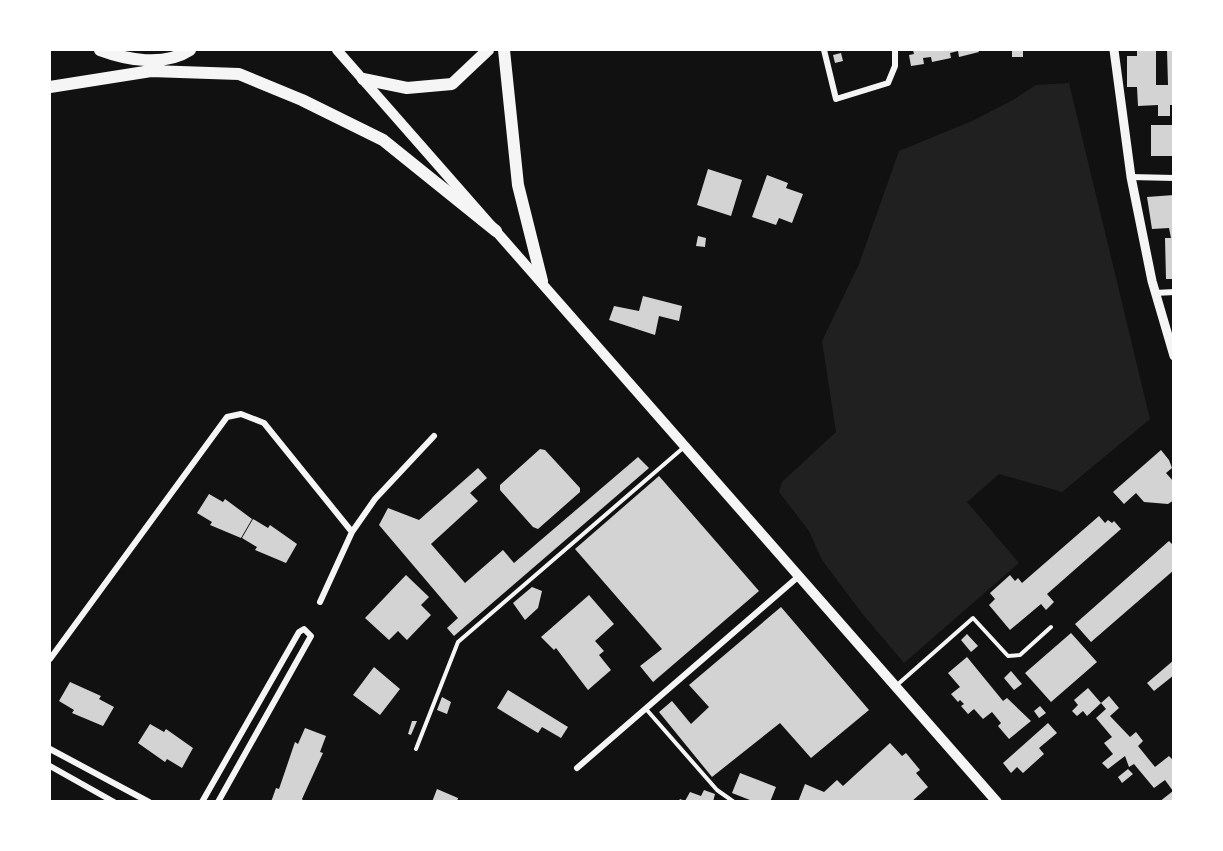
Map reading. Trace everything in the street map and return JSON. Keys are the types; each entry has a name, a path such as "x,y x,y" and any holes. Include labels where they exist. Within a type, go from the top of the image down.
{"highway":[{"path":"100,50 133,59 168,60 190,50"},
{"path":"363,79 407,88 452,84 488,50"},
{"path":"504,50 518,185 542,281"},
{"path":"50,87 151,71 239,74 302,100 382,140 496,231"}],"main road":[{"path":"338,50 998,801"}],"street":[{"path":"824,50 836,99 888,83 895,66 895,50"},
{"path":"1114,50 1131,177 1155,292 1173,356"},
{"path":"1131,177 1173,178"},
{"path":"1155,292 1173,292"},
{"path":"50,659 227,417 241,414 264,423 352,532"},
{"path":"320,602 352,532 375,499 434,436"},
{"path":"577,768 800,575"},
{"path":"202,801 299,632 304,629 308,631 311,636 292,674 218,801"},
{"path":"50,749 149,801"},
{"path":"50,766 114,801"}],"lane":[{"path":"416,749 458,642 686,446"},
{"path":"896,686 973,618 1008,656 1020,655 1051,627"},
{"path":"646,708 717,790 734,801"}],"shaded area":[{"path":"1069,83 1150,419 1062,492 999,474 967,502 1019,563 904,663 861,612 822,560 809,531 779,492 782,482 836,432 822,341 859,264 899,151 972,121 1036,85"}],"building":[{"path":"913,50 978,50 979,52 959,57 958,51 950,53 951,58 932,62 931,57 923,58 924,64 911,66 909,55 914,54"},
{"path":"1012,50 1023,50 1023,57 1012,57"},
{"path":"1137,50 1156,50 1156,85 1168,85 1167,50 1174,50 1174,105 1170,105 1170,116 1158,116 1158,105 1138,106 1137,87 1127,87 1127,56 1137,56"},
{"path":"841,53 843,61 835,63 833,55"},
{"path":"1151,125 1174,125 1174,156 1151,156"},
{"path":"708,169 742,180 731,216 697,205"},
{"path":"767,175 788,183 786,188 803,194 792,223 779,218 776,225 752,217"},
{"path":"1174,195 1174,279 1166,279 1165,238 1171,238 1169,228 1152,229 1147,197"},
{"path":"698,236 706,238 705,247 696,246"},
{"path":"643,296 682,306 679,321 659,316 655,335 609,320 614,306 639,311"},
{"path":"540,449 545,450 580,488 580,492 538,529 533,527 500,490 500,485"},
{"path":"1161,450 1172,468 1166,473 1174,482 1174,500 1168,504 1144,502 1136,493 1124,504 1113,492"},
{"path":"638,457 649,468 454,636 447,628 458,618 379,525 388,508 419,520 478,468 487,478 470,493 478,501 431,544 465,583 503,550 514,563"},
{"path":"659,476 759,591 653,682 640,666 662,649 575,549"},
{"path":"209,494 223,502 225,499 252,519 241,538 210,525 212,522 197,513"},
{"path":"1099,516 1105,523 1108,520 1112,523 1114,521 1121,529 1047,594 1054,602 1046,610 1041,604 1010,630 989,605 995,599 990,593 1010,575 1015,581 1018,578 1022,583"},
{"path":"253,519 268,528 270,525 297,544 286,563 255,550 257,547 242,538"},
{"path":"1169,541 1174,546 1174,570 1091,642 1075,624"},
{"path":"406,575 429,597 421,605 431,615 407,640 398,631 389,640 365,618"},
{"path":"532,587 542,591 538,608 525,620 513,603"},
{"path":"589,595 614,624 595,641 604,651 599,655 611,670 588,690 556,648 554,650 541,637"},
{"path":"781,607 869,710 811,758 780,723 712,777 659,712 672,701 691,724 709,707 689,685"},
{"path":"1071,633 1097,662 1051,702 1025,673"},
{"path":"967,634 978,646 971,652 961,640"},
{"path":"967,657 1003,701 1007,698 1031,721 1009,739 998,726 1001,723 992,712 983,719 974,709 968,714 961,706 964,704 960,700 958,702 951,694 960,687 948,673"},
{"path":"1174,660 1174,675 1154,691 1147,683"},
{"path":"374,667 400,689 380,715 353,695"},
{"path":"1011,671 1022,684 1014,690 1004,678"},
{"path":"70,682 101,696 99,699 114,707 103,726 72,713 74,710 59,701"},
{"path":"1088,688 1101,703 1087,716 1083,711 1077,716 1072,711 1078,705 1074,700"},
{"path":"508,690 568,727 561,738 542,727 538,733 497,708"},
{"path":"1109,696 1119,708 1110,716 1130,737 1136,732 1143,741 1138,746 1155,767 1169,756 1174,761 1174,802 1159,802 1173,791 1165,780 1154,788 1134,764 1129,767 1125,756 1108,769 1102,763 1113,754 1104,743 1112,737 1096,718 1106,709 1101,703"},
{"path":"442,697 451,702 447,714 437,710"},
{"path":"1040,706 1046,713 1039,718 1034,711"},
{"path":"412,721 417,721 411,735 408,734"},
{"path":"1048,723 1057,733 1039,748 1044,754 1023,773 1017,767 1011,773 1003,763"},
{"path":"150,724 164,732 166,729 193,748 182,768 167,759 165,762 138,743"},
{"path":"305,728 326,736 320,752 323,753 302,799 304,802 271,802 276,788 279,789 295,742 298,744"},
{"path":"890,743 902,756 906,753 920,770 916,773 928,787 911,802 798,802 805,784 824,792 837,780 843,786"},
{"path":"1128,769 1133,774 1122,783 1118,777"},
{"path":"740,773 776,787 770,802 755,802 732,793"},
{"path":"437,789 458,798 457,802 432,802"},
{"path":"704,790 715,794 713,802 678,802 680,799 685,801 690,792 701,796"}]}
